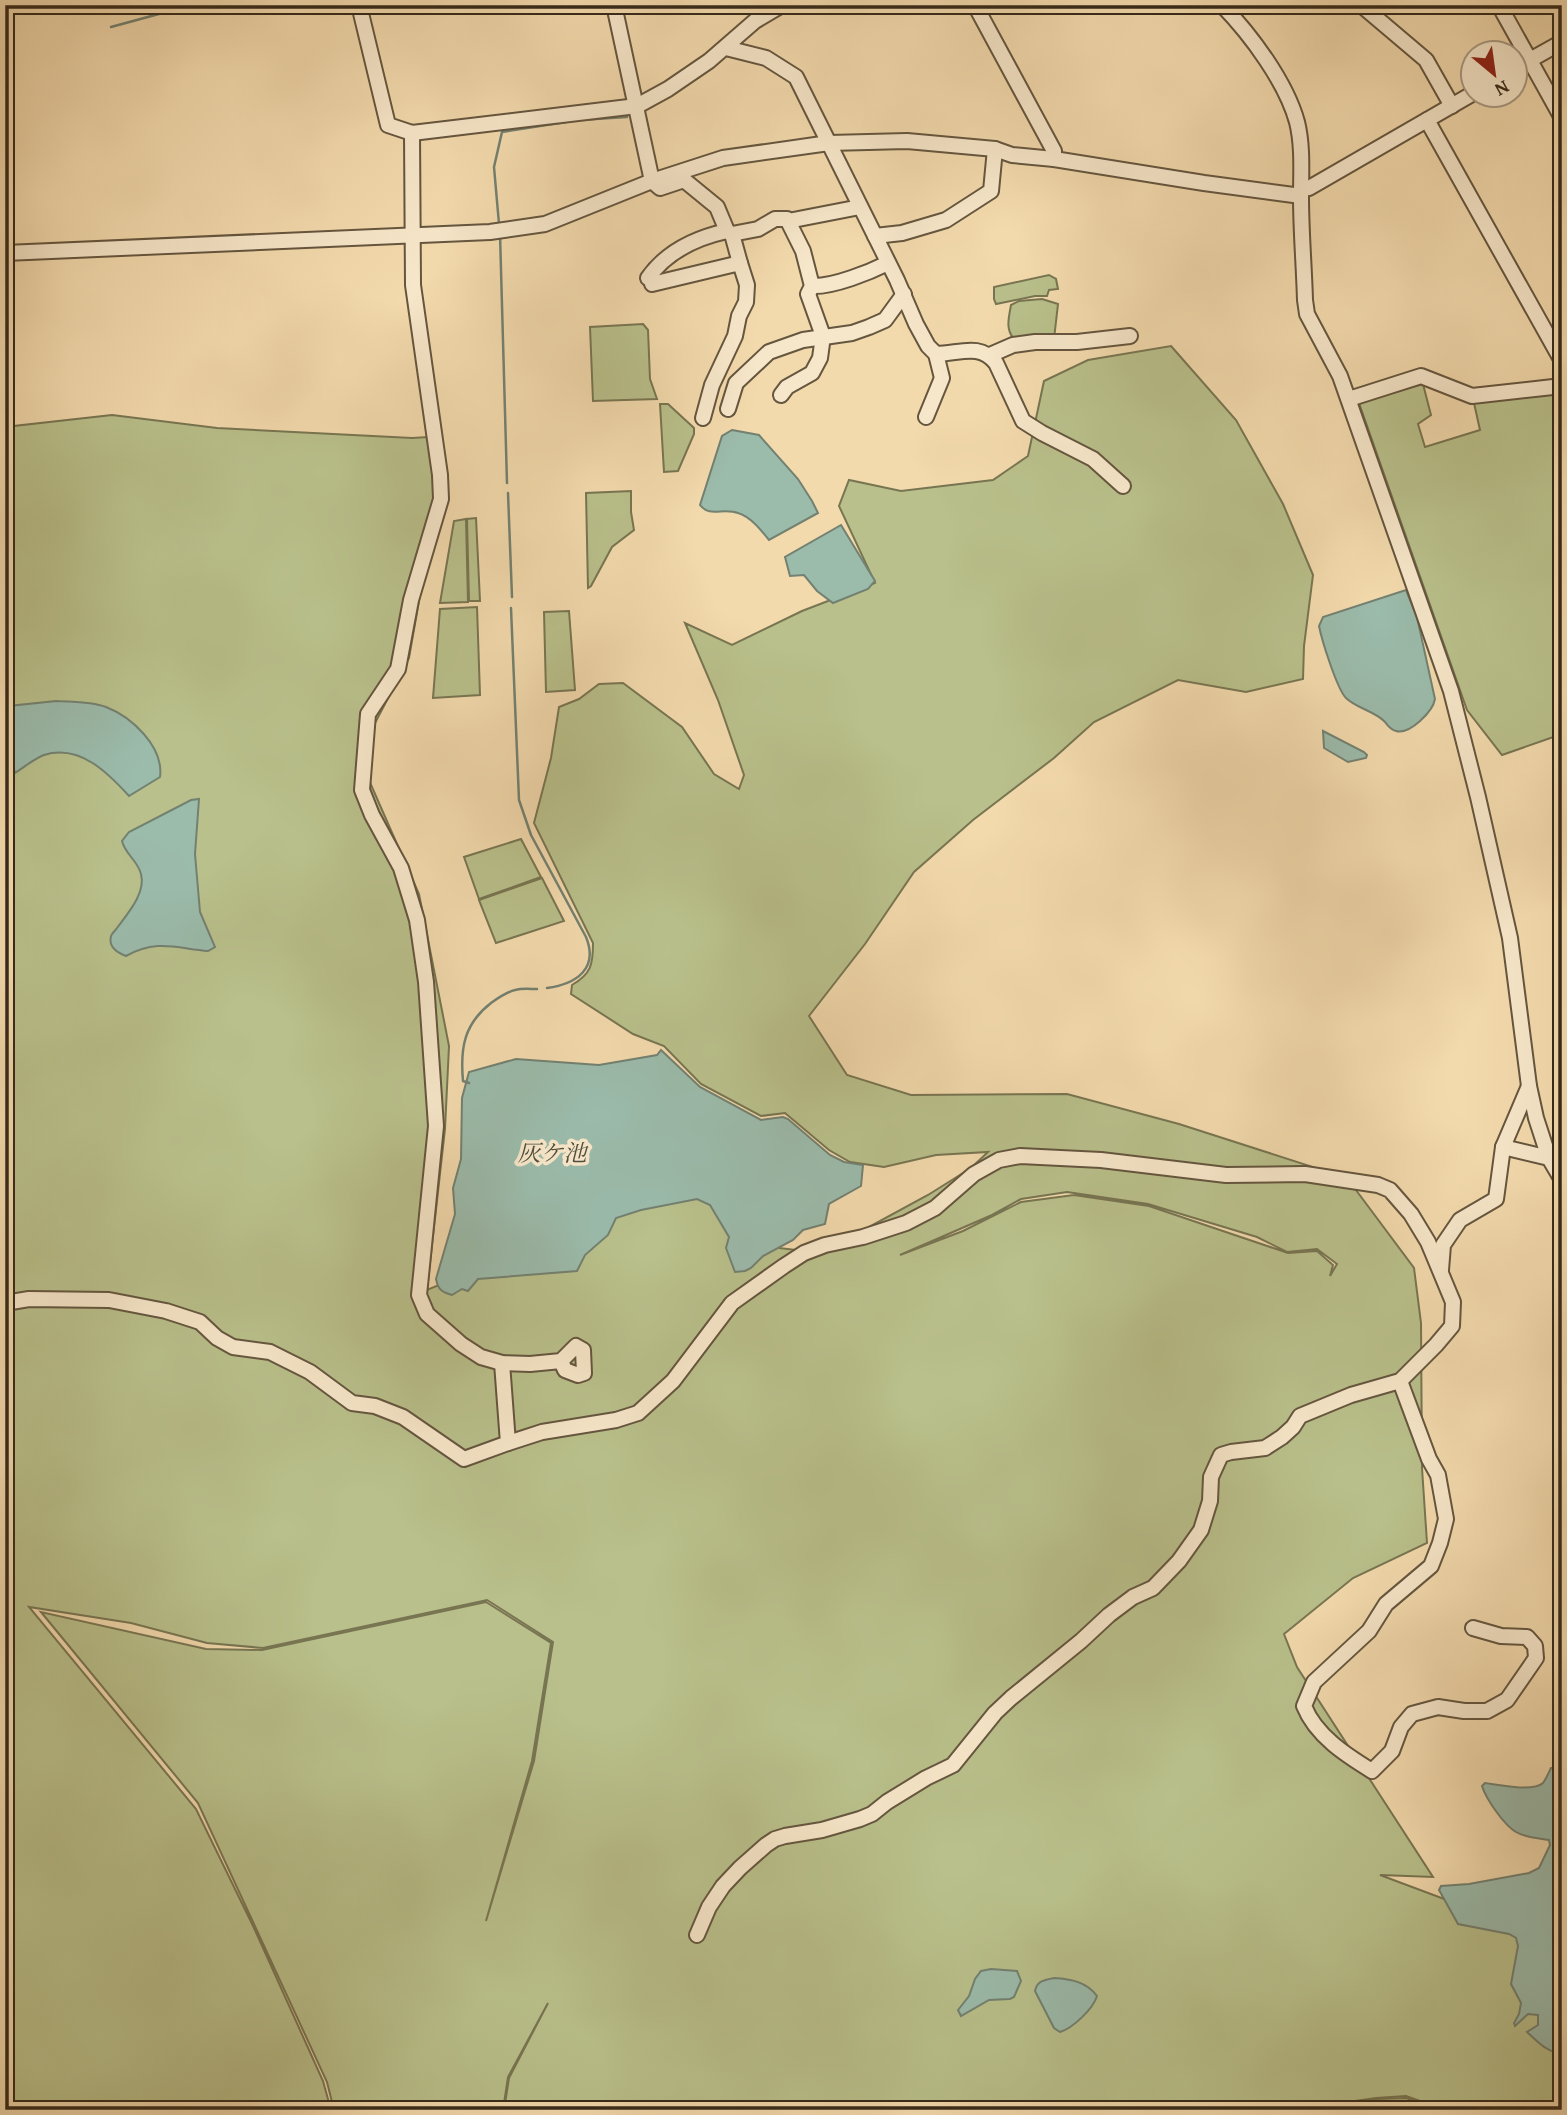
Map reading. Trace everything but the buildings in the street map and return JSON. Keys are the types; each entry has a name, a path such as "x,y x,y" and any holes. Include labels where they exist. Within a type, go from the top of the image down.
{"street":[{"path":"359,5 388,125 412,133 636,106 668,89 726,48 755,21 782,5"},
{"path":"614,5 652,181 660,188 684,180 717,207 747,285 746,302 735,336 712,385 703,418"},
{"path":"975,5 1054,150 1054,159"},
{"path":"1222,5 1263,54 1290,103 1297,124 1307,314 1340,376 1451,691 1510,938 1529,1086 1536,1118 1556,1156 1562,1180"},
{"path":"1362,5 1426,60 1452,106"},
{"path":"1499,5 1562,118"},
{"path":"1528,62 1562,42"},
{"path":"726,48 766,58 796,77 928,346 936,354 942,378 926,417"},
{"path":"5,253 491,232 545,224 652,181 723,158 829,143 907,141 995,149 1012,155 1054,159 1204,183 1301,193 1458,102"},
{"path":"1427,120 1562,360"},
{"path":"412,133 413,285 440,475 441,499 411,600 398,668 368,714 362,790 372,815 401,868 417,920 426,982 436,1126 419,1295 427,1314 461,1344 481,1357 502,1363 561,1361"},
{"path":"875,236 902,233 946,220 991,191 995,149"},
{"path":"740,263 650,281 662,260 707,235 758,229 775,219 788,221 860,207"},
{"path":"781,395 787,387 812,373 820,358 823,336 808,293 812,286 803,251 788,221"},
{"path":"812,286 867,273 888,263"},
{"path":"728,408 736,383 769,352 823,336 852,332 885,320 904,294"},
{"path":"990,355 1013,345 1035,342 1077,342 1130,336"},
{"path":"936,354 971,349 990,355 1023,421 1093,459 1123,486"},
{"path":"1349,400 1421,376 1472,396 1562,386"},
{"path":"1441,1276 1443,1245 1460,1220 1496,1199 1503,1147 1529,1086"},
{"path":"1503,1147 1556,1156"},
{"path":"5,1303 29,1299 129,1302 200,1322 217,1338 233,1347 270,1352 310,1372 352,1403 375,1406 404,1417 464,1459 542,1432 616,1420 638,1413 673,1381 732,1303 784,1266 804,1253 825,1245 863,1237 906,1223 935,1208 974,1174 999,1160 1020,1156 1101,1160 1226,1175 1305,1174 1378,1185 1390,1190 1411,1214 1428,1242 1453,1301 1452,1326 1436,1345 1400,1381 1351,1395 1300,1416 1293,1427 1265,1448 1221,1455 1211,1477 1210,1501 1201,1530 1179,1561 1153,1588 1133,1597 1109,1615 1011,1698 995,1713 953,1765 906,1790 872,1814 822,1830 785,1836 766,1845 723,1886 709,1907 697,1936"},
{"path":"502,1363 508,1443"},
{"path":"1400,1381 1429,1459 1438,1475 1446,1519 1440,1544 1431,1566 1386,1604 1369,1631 1314,1682 1304,1706 1309,1720 1342,1752 1372,1771 1392,1751 1401,1727 1412,1714 1438,1707 1487,1711 1507,1700 1536,1658 1535,1646 1527,1637 1501,1636 1474,1628"}],"green space":[{"path":"1049,275 1056,279 1058,289 1049,290 1047,296 996,304 994,287"},
{"path":"1042,299 1058,304 1054,339 1014,339 1009,327 1011,305 1019,301"},
{"path":"643,324 648,330 650,379 657,399 593,401 590,327"},
{"path":"1171,346 1236,420 1283,504 1313,575 1304,646 1303,679 1246,692 1178,680 1094,722 1054,758 973,820 914,872 865,944 809,1016 847,1075 911,1095 1067,1094 1179,1124 1347,1178 1414,1268 1421,1323 1422,1468 1427,1543 1353,1578 1284,1634 1297,1667 1433,1877 1380,1875 1506,1922 1524,1945 1562,2012 1562,2110 1445,2110 1406,2096 1292,2110 504,2110 509,2078 548,2003 508,2077 503,2110 334,2110 327,2082 198,1803 41,1612 206,1649 262,1650 486,1602 551,1643 532,1761 486,1921 534,1761 553,1642 487,1600 263,1648 207,1643 131,1623 29,1607 196,1809 254,1928 323,2081 331,2110 5,2110 5,427 112,415 217,428 428,437 435,497 430,519 424,529 437,534 420,595 409,658 374,725 368,778 419,894 449,1046 445,1129 427,1290 609,1215 701,1191 746,1244 813,1252 858,1233 928,1195 971,1168 988,1152 936,1155 884,1167 850,1162 829,1150 785,1113 761,1116 701,1084 664,1046 633,1034 571,994 572,985 590,968 593,943 534,823 551,758 559,707 579,699 599,684 623,683 682,727 714,774 739,789 744,775 718,700 685,623 732,645 802,611 875,583 839,506 849,480 901,491 993,480 1028,456 1044,381 1088,360","holes":["1067,1192 1148,1204 1257,1237 1287,1252 1317,1249 1337,1264 1330,1276 1333,1265 1317,1251 1288,1253 1149,1206 1074,1195 1021,1202 963,1231 900,1255 992,1215 1021,1199"]},
{"path":"1423,384 1431,415 1418,424 1425,447 1480,430 1474,403 1562,392 1562,734 1502,755 1467,710 1359,403"},
{"path":"660,404 668,404 694,428 678,471 664,472"},
{"path":"631,491 634,530 612,547 588,588 586,493"},
{"path":"476,518 480,601 469,601 467,519"},
{"path":"466,519 468,602 440,603 454,521"},
{"path":"477,607 480,695 433,698 440,609"},
{"path":"569,611 575,690 546,692 544,612"},
{"path":"521,839 541,877 479,899 464,857"},
{"path":"542,878 564,921 496,943 479,900"},
{"path":"1406,2098 1440,2110 1312,2110 1376,2099"}],"water":[{"path":"732,430 759,435 798,479 818,513 769,540 743,515 732,511 712,512 704,509 700,505 722,436"},
{"path":"841,525 875,581 868,589 833,603 817,591 804,575 790,576 785,557"},
{"path":"1406,590 1417,617 1435,699 1430,710 1414,726 1396,731 1342,693 1326,653 1319,626 1323,617"},
{"path":"56,701 100,705 126,718 152,744 160,766 160,777 129,796 112,778 92,763 81,757 57,753 44,755 15,773 9,706"},
{"path":"1323,731 1364,752 1366,758 1348,762 1324,748"},
{"path":"199,799 195,854 200,912 215,947 208,951 157,946 123,955 112,946 111,936 139,895 142,881 137,865 122,841 129,832 191,800"},
{"name":"灰ケ池","path":"661,1050 700,1087 761,1120 783,1117 788,1119 830,1155 844,1162 863,1165 861,1186 829,1204 825,1224 803,1230 793,1240 763,1256 745,1271 735,1272 726,1248 729,1237 710,1205 697,1199 616,1218 608,1235 585,1255 577,1271 478,1279 468,1291 462,1289 452,1295 441,1290 436,1279 455,1214 453,1188 461,1159 462,1098 469,1072 516,1059 599,1065 657,1055"},
{"path":"1551,1768 1562,1769 1562,2053 1547,2049 1527,2032 1538,2025 1538,2015 1528,2014 1515,2026 1521,2003 1511,1984 1518,1946 1516,1938 1509,1934 1458,1924 1439,1890 1441,1886 1469,1884 1529,1873 1539,1868 1550,1845 1549,1840 1524,1836 1511,1829 1487,1798 1482,1786 1485,1783 1515,1787 1538,1786 1543,1783"},
{"path":"981,1971 1017,1971 1021,1981 1014,1997 989,2000 961,2016 958,2010 969,1996 975,1979"},
{"path":"1054,1978 1078,1982 1097,1996 1082,2017 1060,2032 1054,2028 1035,1991 1039,1983"}],"waterway":[{"path":"111,27 192,5"},
{"path":"606,5 614,38"},
{"path":"580,120 627,117"},
{"path":"499,224 494,167 502,132 566,122"},
{"path":"500,234 507,483"},
{"path":"508,493 512,597"},
{"path":"511,608 519,800 531,835 586,937 589,948 587,966 576,979 547,988"},
{"path":"469,1083 463,1081 463,1047 475,1019 491,1003 506,994 518,989 537,989"}]}
